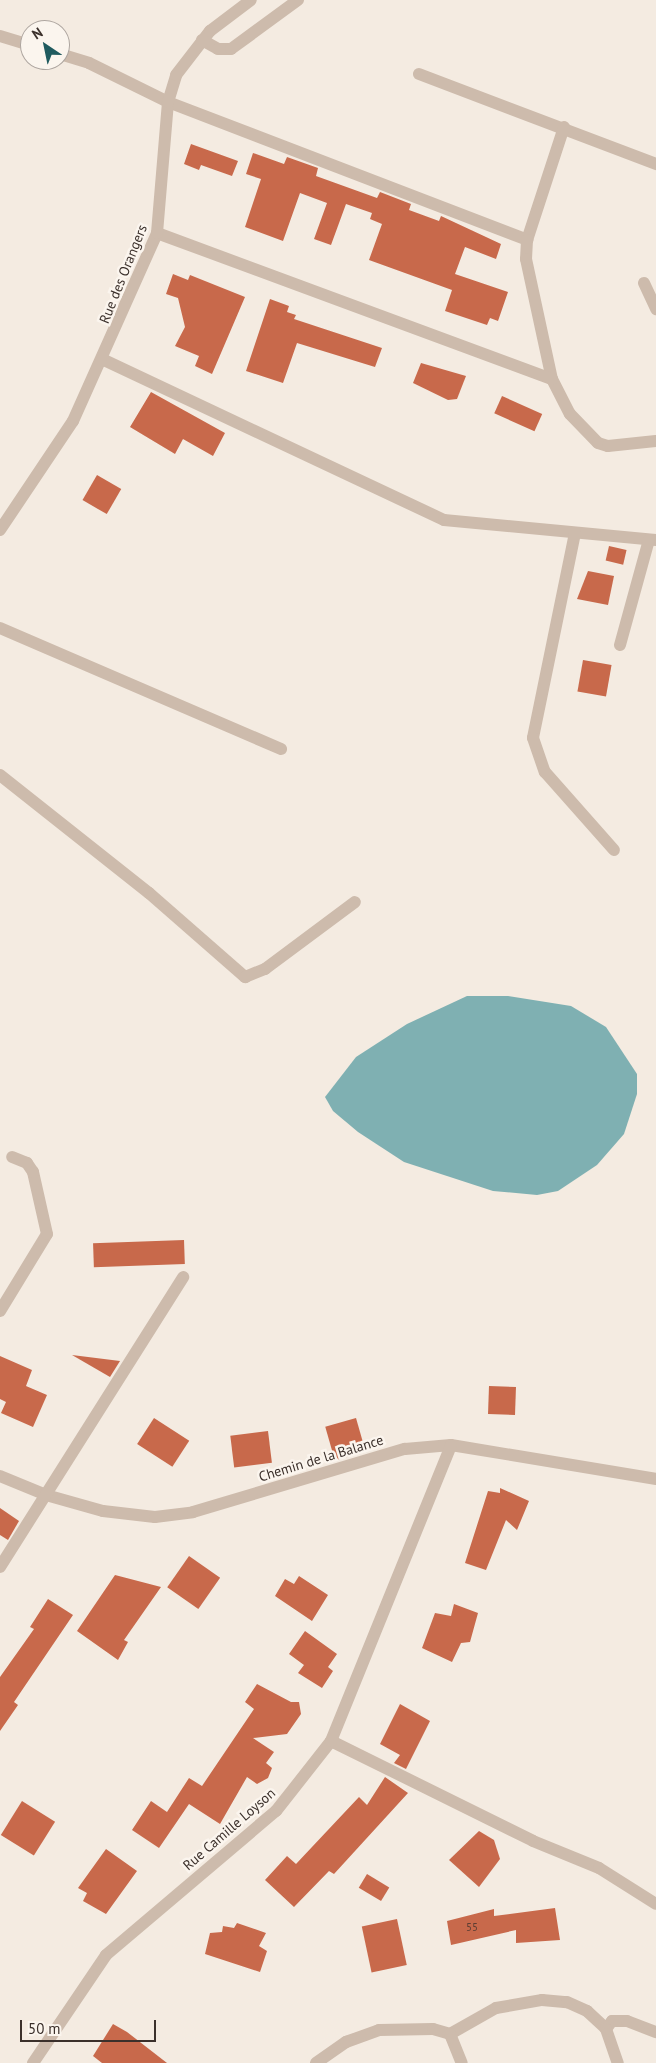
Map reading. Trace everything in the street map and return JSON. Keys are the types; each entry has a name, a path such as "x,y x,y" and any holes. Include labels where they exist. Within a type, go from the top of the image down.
{"street":[{"name":"Rue des Orangers","path":"0,530 73,421 104,360 157,233 168,102 176,76 202,40 250,0"},
{"path":"202,40 218,49 231,49 298,0"},
{"path":"0,36 20,42"},
{"path":"70,57 89,63 168,102 527,240"},
{"path":"419,74 564,127 656,164"},
{"path":"564,127 527,240 526,259 552,379 570,414 598,443 608,446 656,441"},
{"path":"157,233 552,379"},
{"path":"644,284 656,309"},
{"path":"104,360 444,520 653,540 620,645"},
{"path":"576,533 533,738 545,772 614,850"},
{"path":"0,628 281,749"},
{"path":"0,775 149,892 245,977 265,969 355,902"},
{"path":"0,1311 47,1234 33,1172 27,1163 12,1157"},
{"path":"0,1567 183,1277"},
{"name":"Chemin de la Balance","path":"0,1476 46,1495 103,1511 155,1517 193,1512 405,1449 451,1445 656,1480"},
{"name":"Rue Camille Loyson","path":"33,2063 106,1955 276,1811 331,1741 451,1445"},
{"path":"331,1741 533,1841 599,1868 656,1904"},
{"path":"316,2063 346,2042 379,2030 433,2029 450,2034 496,2008 542,2000 567,2002 587,2011 606,2029 618,2063"},
{"path":"606,2029 612,2021 628,2020 656,2032"},
{"path":"450,2034 462,2063"}],"water":[{"path":"467,996 508,996 571,1006 606,1027 637,1074 637,1094 624,1134 597,1165 558,1191 537,1195 493,1191 404,1162 358,1132 333,1111 325,1097 356,1057 407,1024"}],"building":[{"path":"191,144 238,161 232,176 201,165 199,170 184,164"},
{"path":"253,153 284,164 287,157 318,168 316,176 377,198 380,192 411,204 409,210 439,221 441,216 501,244 496,259 465,247 455,274 508,292 498,321 490,318 487,325 445,311 452,290 369,260 382,224 370,219 372,213 346,204 331,245 314,239 327,203 300,193 283,241 245,227 261,179 246,174"},
{"path":"173,274 188,280 190,275 245,297 212,374 195,366 199,356 175,346 185,327 178,298 166,294"},
{"path":"270,299 289,306 287,312 296,315 294,319 382,348 375,367 297,343 283,383 246,371"},
{"path":"421,363 466,376 457,399 448,400 413,383"},
{"path":"151,392 225,433 213,456 183,439 175,454 130,427"},
{"path":"502,396 542,414 534,431 494,413"},
{"path":"97,475 121,489 107,514 82,500"},
{"path":"609,546 627,550 623,565 606,561"},
{"path":"588,571 614,576 608,605 577,599"},
{"path":"583,660 612,665 606,697 577,692"},
{"path":"184,1240 185,1264 94,1267 93,1243"},
{"path":"72,1355 120,1361 110,1377"},
{"path":"0,1356 32,1370 26,1386 47,1395 33,1427 1,1413 6,1402 0,1399"},
{"path":"489,1386 516,1387 515,1415 488,1414"},
{"path":"154,1418 189,1441 172,1467 137,1444"},
{"path":"356,1418 366,1452 335,1460 325,1427"},
{"path":"268,1431 272,1463 234,1467 230,1436"},
{"path":"500,1488 529,1501 517,1530 506,1520 486,1570 465,1563 488,1491 500,1493"},
{"path":"0,1508 19,1521 8,1540 0,1535"},
{"path":"189,1556 220,1578 198,1609 167,1587"},
{"path":"115,1575 161,1587 124,1640 128,1642 118,1660 77,1631"},
{"path":"299,1576 328,1595 312,1621 275,1596 285,1579 294,1584"},
{"path":"48,1599 73,1615 14,1702 18,1705 0,1731 0,1677 34,1629 30,1627"},
{"path":"454,1604 478,1613 470,1642 461,1643 452,1662 422,1648 435,1613 451,1616"},
{"path":"305,1631 337,1654 328,1667 333,1671 322,1688 298,1673 304,1665 289,1654"},
{"path":"257,1684 291,1702 299,1702 301,1714 287,1734 253,1738 274,1752 266,1763 272,1768 268,1778 257,1784 247,1777 220,1824 189,1804 159,1848 132,1830 151,1801 167,1812 189,1778 202,1786 254,1709 245,1702"},
{"path":"400,1704 430,1721 406,1769 394,1763 400,1755 380,1744"},
{"path":"385,1777 408,1793 334,1874 329,1871 294,1907 265,1880 287,1856 296,1864 359,1797 367,1805"},
{"path":"22,1801 55,1822 34,1856 1,1835"},
{"path":"479,1831 494,1840 500,1859 479,1887 449,1860"},
{"path":"106,1849 137,1871 106,1914 83,1901 87,1893 78,1888"},
{"path":"367,1874 389,1887 381,1901 359,1888"},
{"path":"555,1908 560,1940 516,1943 516,1930 451,1945 447,1921 494,1909 494,1916"},
{"path":"397,1919 407,1965 372,1972 362,1926"},
{"path":"237,1923 266,1933 259,1946 267,1951 260,1972 205,1954 210,1933 222,1932 223,1926 234,1928"},
{"path":"113,2024 127,2032 167,2063 102,2063 93,2056"}]}
